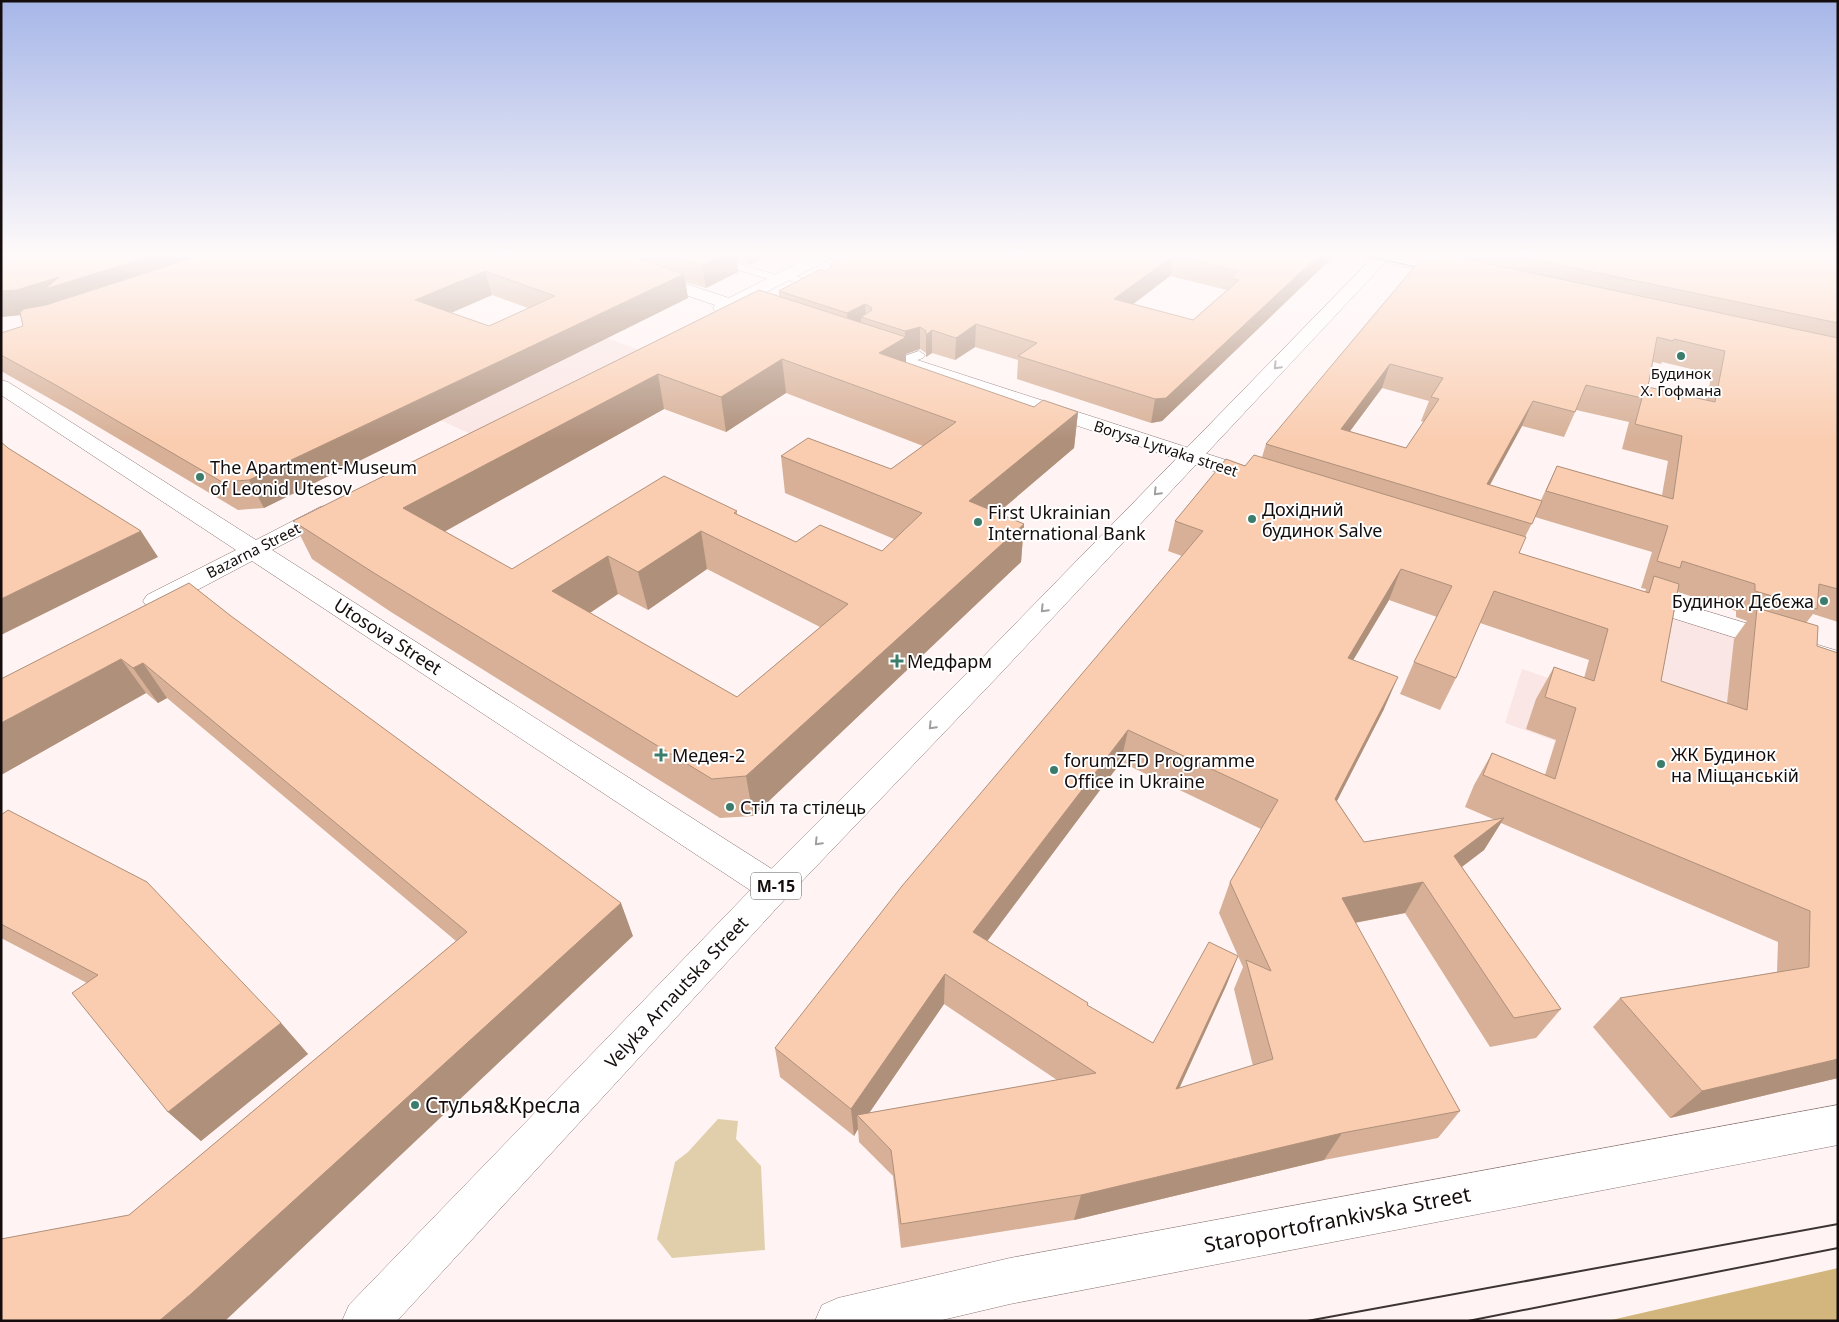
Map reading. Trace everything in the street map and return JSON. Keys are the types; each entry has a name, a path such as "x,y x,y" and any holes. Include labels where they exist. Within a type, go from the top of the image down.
{"street":[{"path":"769,317 786,322"},
{"name":"Velyka Arnautska Street","path":"365,1321 774,888 990,667 1323,317"},
{"name":"Borysa Lytvaka street","path":"854,345 911,358 1191,457 1276,484"},
{"name":"Utosova Street","path":"1,386 774,888"},
{"name":"Bazarna Street","path":"137,610 350,500"},
{"path":"1618,592 1838,661"},
{"name":"Staroportofrankivska Street","path":"838,1321 1010,1281 1838,1124"}],"shaded area":[{"path":"522,317 550,317 640,350 473,435 380,393 468,341"},
{"path":"1617,594 1735,631 1714,839 1545,774 1555,741 1505,723 1522,669 1593,693"},
{"path":"718,1119 738,1121 736,1139 761,1166 765,1250 672,1258 657,1239 675,1162 688,1152"},
{"path":"1838,1268 1838,1321 1607,1321"}],"building":[{"path":"21,317 463,317 489,326 509,317 594,317 249,480 222,482 1,355 1,333 23,326"},
{"path":"705,317 842,317 906,337 879,353 1034,407 1043,400 1078,412 969,501 1024,524 746,776 712,779 374,573 293,521","holes":["782,359 956,422 891,469 808,438 781,456 922,513 882,551 820,525 796,542 734,513 737,511 664,476 512,569 403,508 658,374 721,397","701,531 848,604 737,697 552,591 608,556 638,572"]},
{"path":"861,317 1181,317 1193,320 1197,317 1253,317 1166,398 1155,399 1018,356 1037,343 976,324 956,338 932,330 926,335 926,331 920,327 905,331"},
{"path":"1373,317 1738,317 1838,338 1838,589 1819,584 1817,609 1755,591 1755,584 1682,561 1680,568 1657,561 1668,526 1546,491 1557,466 1673,499 1682,436 1635,424 1642,398 1586,385 1575,412 1533,401 1487,484 1542,501 1532,524 1266,444","holes":["1657,337 1673,341 1674,339 1725,351 1715,402 1648,387","1390,364 1443,378 1431,397 1439,399 1406,448 1341,429"]},
{"path":"1808,317 1838,317 1838,323"},
{"path":"1,442 8,448 141,531 1,599"},
{"path":"1254,455 1526,537 1519,553 1649,593 1654,576 1679,584 1661,681 1747,710 1757,608 1818,626 1817,646 1838,653 1838,1059 1702,1091 1620,998 1809,967 1810,911 1483,775 1492,753 1555,779 1576,708 1545,697 1554,667 1594,681 1608,629 1494,591 1456,678 1414,662 1452,586 1401,569 1348,658 1398,677 1335,799 1364,842 1504,818 1454,856 1561,1009 1514,1018 1423,882 1342,898 1460,1111 1342,1133 1081,1195 901,1224 891,1150 857,1115 1096,1073 945,974 851,1109 775,1048 902,886 1203,531 1175,521 1226,459 1245,466","holes":["1128,730 1278,800 1230,882 1271,971 1246,960 1273,1059 1176,1089 1238,956 1209,942 1153,1043 1087,1005 1088,1003 973,932"]},
{"path":"189,583 231,616 621,903 159,1321 1,1321 1,1239 129,1215 467,932 143,663 133,668 121,659 1,723 1,679"},
{"path":"8,810 147,882 281,1023 168,1112 72,993 98,975 1,924 1,815"}],"tram line":[{"path":"1307,1321 1838,1224"},
{"path":"1468,1321 1838,1248"}],"place":[{"name":"Будинок Х. Гофмана","path":"1681,356"},
{"name":"The Apartment-Museum of Leonid Utesov","path":"200,477"},
{"name":"Дохідний будинок Salve","path":"1252,519"},
{"name":"First Ukrainian International Bank","path":"978,522"},
{"name":"Будинок Дєбєжа","path":"1824,601"},
{"name":"Медфарм","path":"897,661"},
{"name":"Медея-2","path":"661,755"},
{"name":"ЖК Будинок на Міщанській","path":"1661,764"},
{"name":"forumZFD Programme Office in Ukraine","path":"1054,770"},
{"name":"Стіл та стілець","path":"730,807"},
{"name":"Стулья&Кресла","path":"415,1105"}]}
